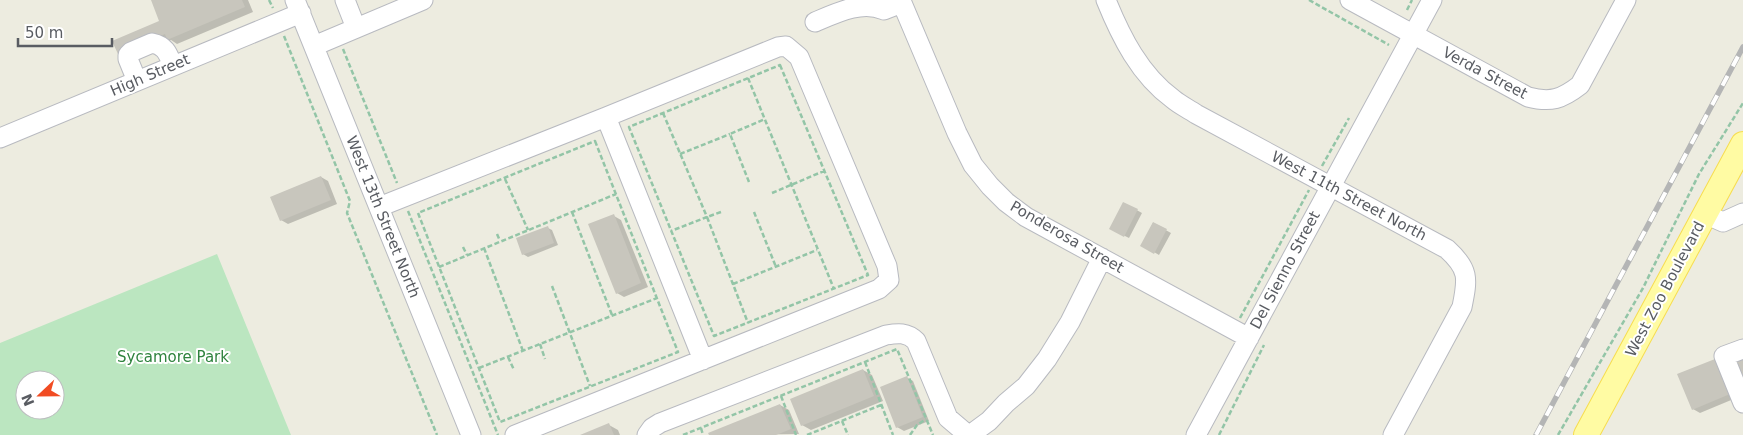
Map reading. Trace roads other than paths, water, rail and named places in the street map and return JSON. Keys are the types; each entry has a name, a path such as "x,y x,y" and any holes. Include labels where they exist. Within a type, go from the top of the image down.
{"main road":[{"name":"West Zoo Boulevard","path":"1586,435 1743,144"}],"street":[{"path":"345,0 356,28"},
{"path":"314,46 424,0"},
{"name":"West 11th Street North","path":"1106,0 1114,21 1136,62 1173,99 1196,114 1446,249 1458,259 1465,271 1467,286 1462,307 1392,435"},
{"name":"Verda Street","path":"1350,0 1528,97 1541,101 1568,95 1580,85 1626,0"},
{"name":"Del Sienno Street","path":"1196,435 1432,0"},
{"name":"Ponderosa Street","path":"815,22 856,5 876,5 884,10 902,3 957,133 973,165 1006,202 1026,217 1249,338"},
{"name":"West 13th Street North","path":"298,7 470,435"},
{"name":"High Street","path":"0,138 174,66 298,7"},
{"path":"137,81 128,55 152,43 166,50 174,66"},
{"path":"379,207 606,118 778,47 786,46 799,57 886,266 889,280 879,289 516,435"},
{"path":"606,118 703,360"},
{"path":"1705,214 1722,222 1743,213"},
{"path":"647,435 652,428 660,423 886,335 903,334 910,336 916,341 948,418 969,435 989,421 1026,386 1047,359 1070,322 1102,258"},
{"path":"1743,349 1724,356 1743,403"}],"railway":[{"path":"1536,435 1743,47"}],"park label":[{"name":"Sycamore Park","path":"173,357"}]}
